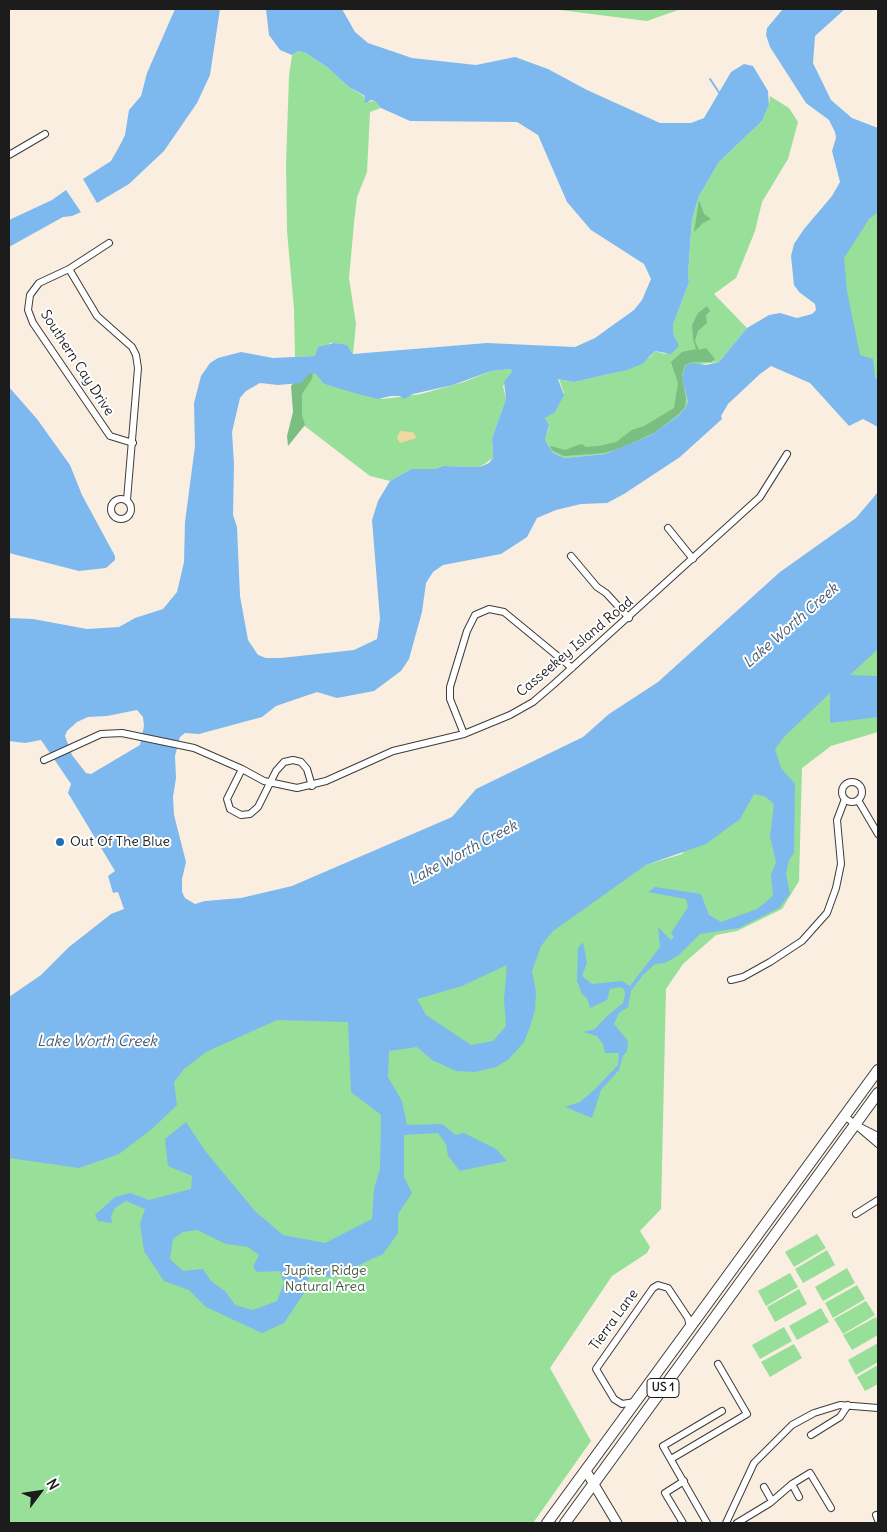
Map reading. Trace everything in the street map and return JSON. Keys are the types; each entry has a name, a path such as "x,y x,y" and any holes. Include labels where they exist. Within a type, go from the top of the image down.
{"main road":[{"name":"US 1","path":"548,1523 878,1070"},
{"name":"US 1","path":"565,1523 878,1093"}],"street":[{"path":"9,155 45,134"},
{"name":"Southern Cay Drive","path":"110,243 69,269 39,283 30,295 28,310 33,323 110,436 133,443"},
{"name":"Southern Cay Drive","path":"69,269 97,316 132,346 136,355 138,368 127,500"},
{"name":"Casseekey Island Road","path":"44,760 79,743 109,733 122,733 194,748 264,781 297,788 312,786 393,751 464,734 518,711 533,702 629,618 760,497 787,454"},
{"path":"668,528 693,559"},
{"path":"572,556 597,587 606,593 629,618"},
{"path":"464,734 450,699 450,687 467,631 475,615 489,609 504,612 572,668"},
{"path":"242,769 226,799 230,809 241,815 250,814 258,807 272,783 276,771 284,762 293,760 301,762 307,769 312,786"},
{"path":"853,781 859,784 862,790 858,800 850,802 845,799 842,792 843,786 853,781"},
{"path":"731,980 743,977 802,941 826,913 836,888 841,864 837,820 845,799"},
{"path":"858,800 878,834"},
{"path":"845,1116 854,1125 869,1130 877,1140 878,1149"},
{"path":"856,1214 878,1200"},
{"name":"Tierra Lane","path":"636,1402 622,1404 614,1399 596,1369 653,1288 658,1285 668,1288 688,1318 690,1328"},
{"path":"671,1460 747,1414 718,1364"},
{"path":"726,1523 754,1463 792,1425 814,1413 840,1405 878,1408"},
{"path":"811,1435 840,1417 848,1405"},
{"path":"707,1523 663,1446 722,1410"},
{"path":"586,1471 617,1523"},
{"path":"736,1523 772,1501 792,1484 810,1473 831,1508"},
{"path":"683,1523 665,1493 684,1481"},
{"path":"792,1484 800,1497"},
{"path":"764,1487 772,1501"}],"green space":[{"path":"552,9 681,9 647,21"},
{"path":"298,51 306,53 327,67 349,87 365,97 364,102 375,101 381,108 370,112 367,172 357,197 354,223 349,278 356,324 353,354 348,347 330,343 315,356 295,357 294,309 287,231 286,164 289,76 292,55"},
{"path":"770,96 789,108 798,122 788,159 762,202 755,231 736,278 714,294 747,328 719,362 701,364 682,378 688,402 685,408 679,415 651,435 605,454 565,458 553,453 545,440 549,426 545,418 556,409 564,393 559,379 574,382 618,372 650,357 655,351 665,354 677,342 673,333 673,325 689,282 692,219 699,196 719,162 762,121 769,105"},
{"path":"699,200 704,214 711,219 703,223 694,232"},
{"path":"878,201 878,382 850,344 840,249"},
{"path":"707,306 710,311 706,315 707,323 698,331 695,341 699,350 706,348 715,359 711,362 693,362 685,365 682,375 686,399 685,407 679,414 654,433 621,448 604,453 564,456 553,451 551,446 565,450 582,444 586,447 616,442 632,430 644,426 674,408 678,383 671,362 682,352 696,349 692,325 698,313"},
{"path":"511,369 513,371 503,386 506,399 492,438 493,458 480,467 443,466 434,469 411,469 390,481 370,476 302,424 297,399 310,373 317,374 324,384 383,399 421,394 464,382 491,371"},
{"path":"313,372 312,379 302,394 302,415 305,425 288,446 287,436 293,412 291,386 297,377"},
{"name":"Jupiter Ridge Natural Area","path":"878,640 878,732 831,746 802,768 799,881 782,909 737,931 716,935 683,964 666,989 661,1209 640,1231 650,1247 647,1253 612,1276 550,1368 591,1441 533,1523 9,1523 9,1126 646,865 682,854 779,735"},
{"path":"817,1234 826,1248 794,1267 785,1252"},
{"path":"827,1250 835,1265 803,1283 795,1269"},
{"path":"847,1268 855,1283 823,1301 815,1287"},
{"path":"790,1273 798,1287 766,1306 758,1291"},
{"path":"857,1285 865,1299 833,1318 825,1303"},
{"path":"799,1289 807,1304 775,1322 767,1307"},
{"path":"866,1301 875,1315 843,1334 834,1319"},
{"path":"821,1308 829,1322 797,1340 789,1326"},
{"path":"876,1317 878,1335 852,1350 843,1335"},
{"path":"784,1327 792,1341 760,1359 752,1345"},
{"path":"878,1343 878,1362 856,1375 848,1360"},
{"path":"794,1344 802,1358 770,1377 761,1362"},
{"path":"878,1365 878,1384 865,1391 857,1377"}],"sand":[{"path":"400,431 413,432 417,438 400,443 397,438"}],"water":[{"path":"175,9 220,9 210,75 197,103 164,151 129,184 97,203 83,179 111,161 119,147 125,135 129,110 141,96 147,73"},
{"name":"Lake Worth Creek","path":"266,9 342,9 355,32 368,43 412,58 476,65 515,57 548,69 587,90 660,123 691,123 704,118 731,72 744,64 753,66 768,91 769,105 762,121 719,162 699,196 692,219 689,282 673,325 673,333 679,346 671,354 655,351 642,364 627,370 574,382 558,379 564,395 555,412 545,418 549,425 545,440 553,453 565,458 605,454 651,435 679,415 688,402 682,378 686,365 693,363 706,365 719,362 747,328 769,315 780,313 797,318 812,314 816,310 815,304 799,292 794,285 791,256 794,244 832,196 840,182 832,151 836,138 835,132 829,120 806,103 770,47 766,35 767,28 783,9 845,9 815,36 813,63 831,100 852,118 878,128 878,212 869,219 844,258 847,291 860,355 873,359 875,378 878,380 878,427 863,419 849,426 810,383 771,366 728,404 721,416 722,419 680,457 624,494 607,503 581,504 556,510 537,518 527,537 501,554 443,565 433,572 426,583 422,612 409,659 401,671 374,691 337,698 317,692 276,706 262,717 199,734 185,733 180,737 175,756 176,778 173,797 174,815 186,862 182,879 182,892 185,898 195,904 205,901 241,898 292,886 452,817 476,789 583,737 609,714 658,682 780,572 856,518 878,492 878,649 850,675 877,676 878,673 878,717 830,723 830,693 785,736 775,749 781,768 795,784 794,853 789,860 786,874 790,894 779,908 739,928 700,934 679,955 665,963 655,964 643,975 631,991 628,1007 619,1013 614,1024 628,1041 627,1051 623,1056 619,1070 601,1090 592,1118 565,1107 580,1102 594,1090 618,1065 619,1053 605,1053 603,1044 597,1036 583,1032 595,1029 623,1003 625,995 624,989 620,987 610,989 607,1000 590,1008 587,998 582,994 577,981 578,948 583,942 587,963 582,976 592,984 622,981 630,986 660,947 658,927 671,940 674,937 671,933 688,907 686,899 648,892 655,887 701,894 709,915 721,922 757,909 773,896 771,875 776,862 770,837 774,804 766,797 754,794 740,819 706,844 646,865 553,931 541,946 532,971 536,992 535,1010 530,1027 524,1042 509,1059 496,1067 475,1072 456,1071 432,1060 417,1047 389,1051 388,1077 402,1101 407,1125 442,1124 456,1135 464,1133 496,1149 507,1161 460,1171 448,1156 446,1144 438,1133 404,1135 404,1177 412,1193 398,1214 398,1233 383,1254 333,1277 309,1275 306,1290 284,1323 262,1333 206,1307 189,1290 164,1281 144,1251 140,1224 145,1209 126,1201 115,1208 111,1216 112,1223 98,1221 95,1215 115,1197 130,1193 149,1200 191,1189 192,1176 168,1166 165,1139 186,1122 206,1152 255,1211 283,1235 325,1243 372,1219 374,1189 380,1169 381,1115 351,1092 348,1022 277,1020 206,1052 184,1069 174,1082 177,1105 153,1128 119,1154 79,1168 9,1158 9,997 41,975 69,947 111,914 124,909 118,892 113,893 108,876 115,871 68,793 71,784 41,740 25,743 9,741 9,618 33,619 87,629 119,627 135,618 163,609 177,592 184,562 185,522 195,446 194,403 201,376 210,363 218,358 241,352 273,358 315,356 318,347 334,343 347,345 353,354 487,343 575,347 595,338 634,310 642,300 651,279 644,264 591,230 567,202 538,135 517,122 410,121 381,108 375,101 364,102 365,96 349,87 327,67 306,53 298,51 292,55 280,50 269,35","holes":["511,369 512,372 504,382 506,399 492,438 493,458 489,463 480,467 443,466 434,469 411,469 390,481 378,501 372,520 380,619 377,639 354,650 281,658 266,658 258,655 248,640 240,596 237,527 233,515 234,464 232,432 240,398 246,391 260,383 278,385 301,383 310,373 316,374 324,384 358,394 378,399 391,396 400,396 404,399 413,394 453,385 491,371","137,710 143,717 144,726 140,745 91,774 86,773 72,755 65,736 67,731 77,722 88,717 107,716","507,965 504,999 506,1026 493,1041 471,1045 426,1015 417,999 462,986","197,1230 226,1244 248,1247 259,1255 253,1267 257,1272 280,1271 284,1283 277,1301 253,1310 235,1305 226,1292 211,1281 203,1269 183,1271 170,1259 173,1239 183,1232"]},
{"path":"66,190 81,212 63,217 9,247 9,220 52,200"},
{"path":"9,387 37,419 70,465 82,495 115,556 115,560 106,568 79,571 9,553"}],"waterway":[{"path":"710,79 720,94"}],"place":[{"name":"Out Of The Blue","path":"60,842"}]}
